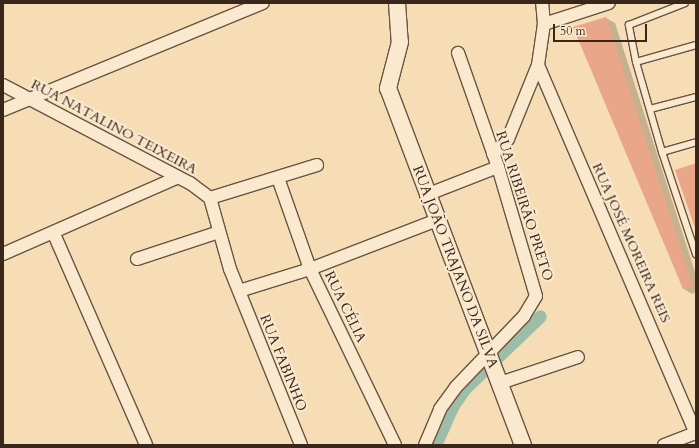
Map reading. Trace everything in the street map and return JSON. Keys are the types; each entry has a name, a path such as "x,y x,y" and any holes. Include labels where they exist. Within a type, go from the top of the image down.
{"street":[{"path":"3,110 263,3"},
{"name":"RUA JOÃO TRAJANO DA SILVA","path":"397,3 400,42 388,88 426,195 437,220 523,445"},
{"path":"493,154 508,139 538,64 544,24 542,3"},
{"path":"544,24 610,3"},
{"name":"RUA RIBEIRÃO PRETO","path":"425,445 440,409 490,358 524,316 536,296 498,167 458,53"},
{"name":"RUA JOSÉ MOREIRA REIS","path":"538,64 696,434"},
{"name":"RUA NATALINO TEIXEIRA","path":"3,85 178,177 210,198"},
{"path":"210,198 317,165"},
{"path":"426,195 498,167"},
{"path":"3,254 54,234 178,177"},
{"name":"RUA CÉLIA","path":"278,178 310,269 395,445"},
{"name":"RUA FABINHO","path":"210,198 219,232 239,291 301,445"},
{"path":"239,291 310,269 437,220"},
{"path":"137,259 219,232"},
{"path":"54,234 146,445"},
{"path":"500,383 578,357"},
{"path":"664,445 696,434"}],"lane":[{"path":"685,3 628,25 636,62 662,152 696,254"},
{"path":"636,62 696,45"},
{"path":"650,109 696,97"},
{"path":"662,152 696,142"}],"building":[{"path":"606,17 693,286 683,289 573,27"},
{"path":"696,163 696,231 675,170"}],"waterway":[{"path":"435,445 453,405 464,389 540,316"}]}
